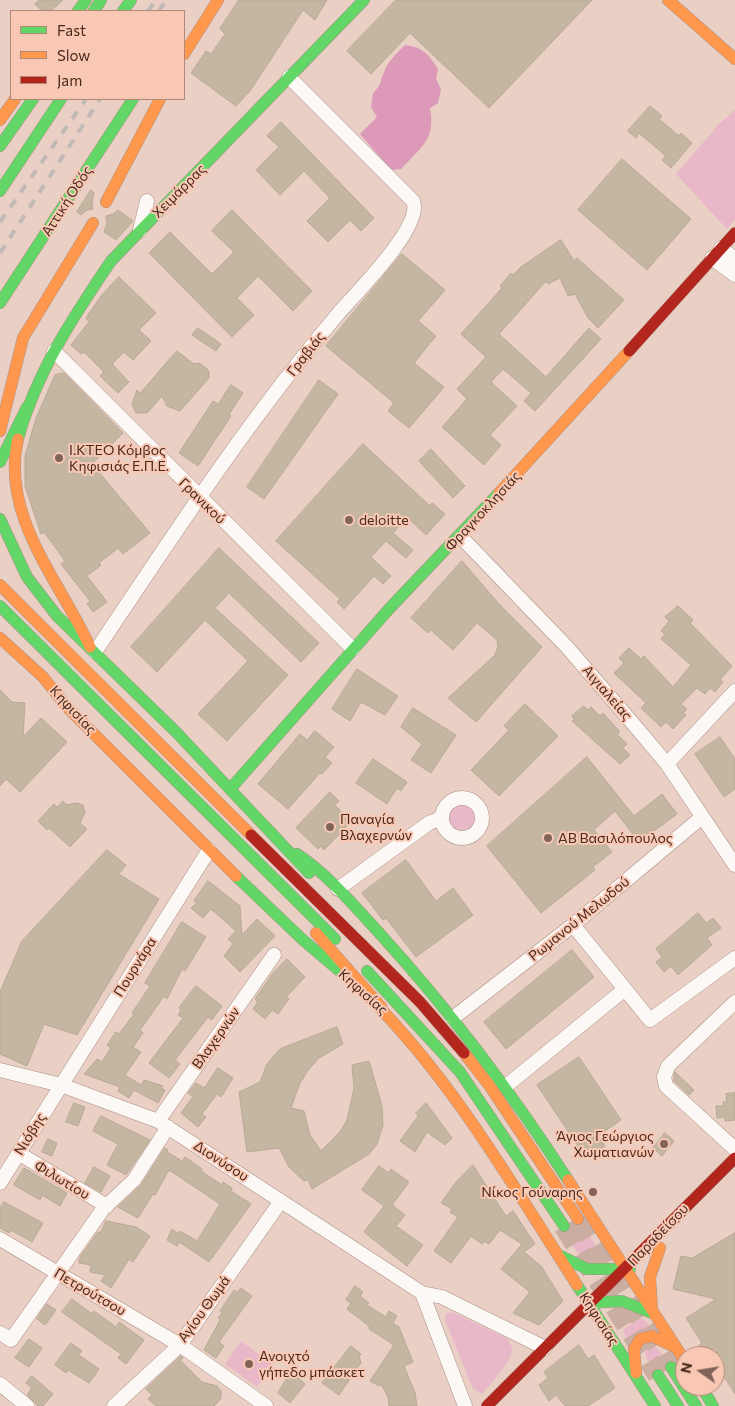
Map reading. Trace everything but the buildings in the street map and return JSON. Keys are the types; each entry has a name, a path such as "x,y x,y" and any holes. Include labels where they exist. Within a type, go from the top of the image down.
{"main road":[{"path":"185,52 218,0"},
{"name":"Χειμάρρας","path":"27,407 54,351 96,281 140,230 364,0"},
{"path":"668,0 735,59"},
{"path":"686,0 735,43"},
{"path":"0,120 14,100"},
{"path":"0,146 32,100"},
{"path":"0,191 60,100"},
{"name":"Αττική Οδός","path":"0,303 133,100"},
{"path":"106,202 159,100"},
{"path":"0,431 23,338 93,223"},
{"name":"Φραγκοκλησιάς","path":"231,788 353,649 532,459 735,233"},
{"path":"0,462 27,407"},
{"path":"27,407 14,454 14,488 20,510 37,554 79,622 92,650"},
{"path":"0,519 27,577 57,616 231,788 368,937 420,1002 473,1063 578,1219"},
{"path":"0,586 420,1002"},
{"name":"Κηφισίας","path":"0,606 231,838 356,960 460,1072 564,1226"},
{"name":"Κηφισίας","path":"0,638 43,677 67,707 209,850 303,940 381,1007 463,1108 655,1406"},
{"path":"5,658 67,707"},
{"path":"231,838 381,1007"},
{"path":"280,842 318,868 413,970 453,1018 506,1086 675,1346"},
{"name":"Παραδείσου","path":"624,1270 735,1158"},
{"name":"Παραδείσου","path":"624,1270 640,1268 735,1172"},
{"path":"654,1315 650,1300 650,1277 660,1248"},
{"path":"556,1252 587,1270 624,1270"},
{"path":"488,1406 624,1270"},
{"path":"589,1303 615,1299 628,1301 654,1315"},
{"path":"638,1379 634,1349 640,1339 647,1336 659,1338 675,1348"},
{"path":"671,1367 696,1406"},
{"path":"658,1375 678,1406"}],"street":[{"name":"Γραβιάς","path":"92,650 198,497 302,359 402,238 415,213 413,201 289,78"},
{"path":"140,230 147,201"},
{"path":"716,253 735,259"},
{"path":"716,253 735,275"},
{"name":"Γρανικού","path":"54,351 198,497 353,649"},
{"name":"Αιγιαλείας","path":"460,536 567,647 667,764 735,866"},
{"path":"667,764 735,691"},
{"path":"338,889 429,823 442,818"},
{"name":"Ρωμανού Μελωδού","path":"453,1018 573,925 702,818"},
{"name":"Πουρνάρα","path":"61,1085 209,850"},
{"path":"573,925 650,1020 735,958"},
{"name":"Βλαχερνών","path":"0,1333 11,1340 106,1206 134,1180 163,1124 274,956"},
{"path":"506,1086 625,989"},
{"path":"735,1002 668,1066 664,1077 666,1086 735,1148"},
{"name":"Διονύσου","path":"0,1070 61,1085 163,1124 422,1293 442,1297 545,1348"},
{"name":"Νιόβης","path":"0,1183 61,1085"},
{"name":"Φιλωτίου","path":"18,1154 106,1206"},
{"name":"Αγίου Θωμά","path":"114,1406 180,1344 281,1200"},
{"name":"Πετρούτσου","path":"0,1239 180,1344 266,1406"},
{"path":"422,1293 464,1406"},
{"path":"0,1384 27,1406"}],"shaded area":[{"path":"405,45 421,50 431,59 438,69 436,79 441,89 438,103 430,108 431,128 429,136 421,148 401,169 391,170 360,134 377,117 371,107 373,93 379,86 388,64"},
{"path":"735,110 735,220 727,229 676,174 719,124"},
{"path":"462,804 471,808 475,817 471,826 462,830 453,826 449,817 453,808"},
{"path":"584,1225 598,1250 583,1259 566,1238"},
{"path":"452,1312 508,1339 511,1345 511,1356 500,1373 482,1394 473,1389 445,1320 446,1314"},
{"path":"641,1318 653,1328 629,1346 623,1329"},
{"name":"Ανοιχτό γήπεδο μπάσκετ","path":"241,1341 273,1365 257,1387 225,1364"},
{"path":"653,1345 674,1365 655,1378 645,1354 648,1346"}],"tunnel":[{"path":"578,1219 671,1367"},
{"path":"564,1226 658,1375"}],"railway":[{"path":"149,10 156,0"},
{"path":"160,10 166,0"},
{"path":"0,222 85,100"},
{"path":"0,253 99,100"}],"traffic: fast":[{"path":"79,10 86,0"},
{"path":"95,10 101,0"},
{"path":"124,10 131,0"},
{"path":"18,439 45,368 83,303 111,261 364,0"},
{"path":"0,146 32,100"},
{"path":"0,191 60,100"},
{"path":"0,303 132,100"},
{"path":"0,462 27,407"},
{"path":"231,788 389,609 499,493"},
{"path":"0,519 27,577 57,616 176,732 309,873"},
{"path":"0,606 335,939"},
{"path":"297,854 342,892 432,994 503,1085 568,1180"},
{"path":"236,876 303,940 342,973"},
{"path":"367,971 460,1072 564,1226"},
{"path":"561,1256 587,1269 630,1269"},
{"path":"577,1285 655,1406"},
{"path":"589,1303 622,1301 652,1313"},
{"path":"671,1367 696,1406"},
{"path":"658,1375 678,1406"},
{"path":"707,1396 713,1406"}],"traffic: slow":[{"path":"185,52 218,0"},
{"path":"668,0 735,59"},
{"path":"0,120 14,100"},
{"path":"106,202 159,100"},
{"path":"0,431 23,338 93,223"},
{"path":"499,493 629,351"},
{"path":"18,439 15,467 17,495 25,521 36,547 90,647"},
{"path":"0,585 251,835"},
{"path":"0,638 43,677 67,707 236,876"},
{"path":"316,933 381,1007"},
{"path":"370,998 429,1064 456,1100 506,1173 577,1285"},
{"path":"464,1053 489,1085 578,1219"},
{"path":"568,1180 675,1346"},
{"path":"652,1309 650,1277 660,1248"},
{"path":"636,1373 634,1349 640,1339 652,1336 675,1347"}],"traffic: jam":[{"path":"629,351 735,233"},
{"path":"251,835 420,1002 464,1053"},
{"path":"487,1406 735,1158"}],"place":[{"name":"Ι.ΚΤΕΟ Κόμβος Κηφισιάς Ε.Π.Ε.","path":"59,458"},
{"name":"deloitte","path":"349,520"},
{"name":"Παναγία Βλαχερνών","path":"330,827"},
{"name":"ΑΒ Βασιλόπουλος","path":"548,838"},
{"name":"Άγιος Γεώργιος Χωματιανών","path":"664,1144"},
{"name":"Νίκος Γούναρης","path":"593,1192"},
{"name":"Ανοιχτό γήπεδο μπάσκετ","path":"249,1364"}]}
